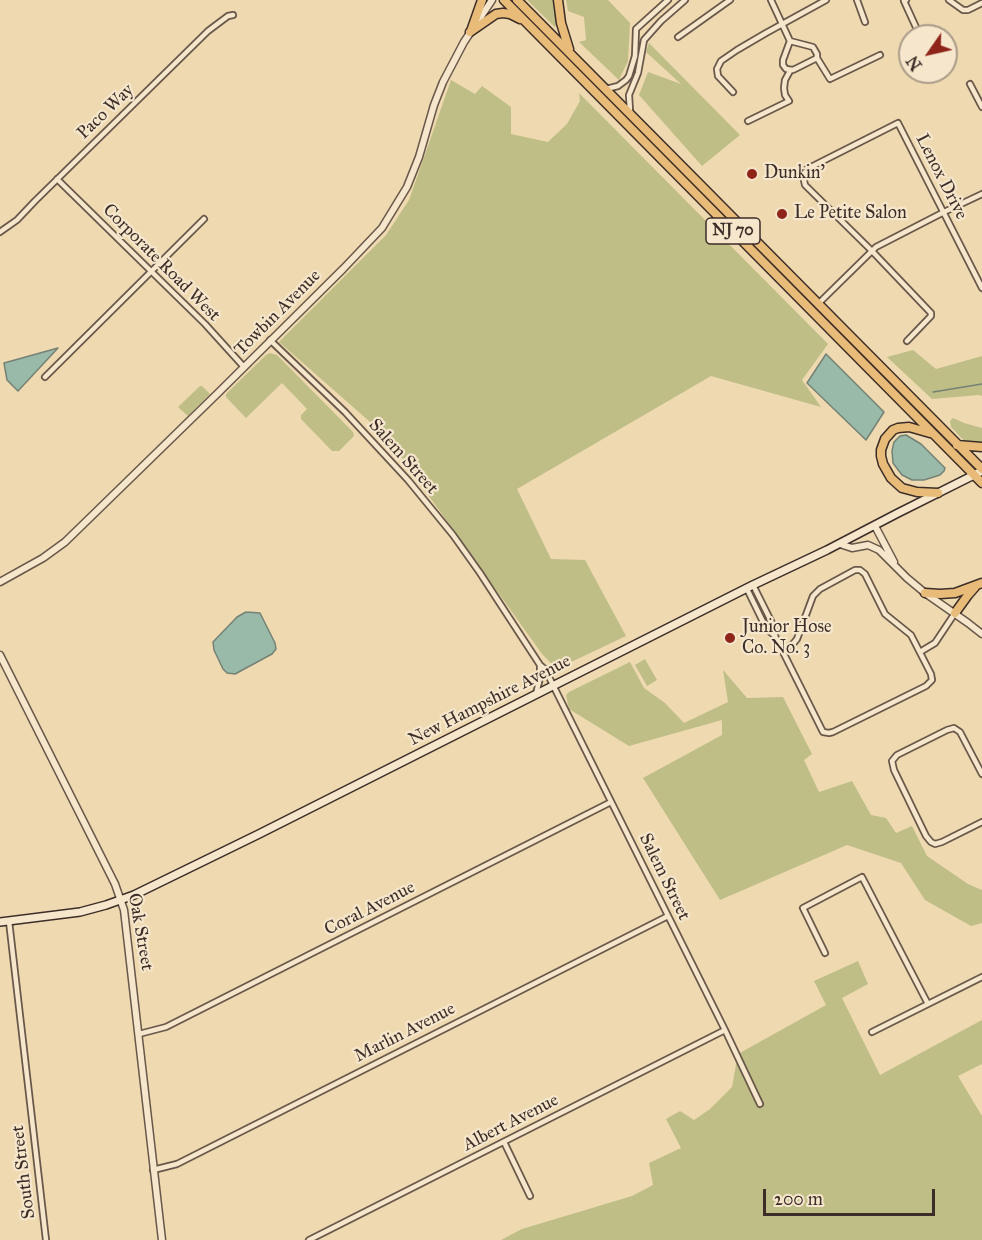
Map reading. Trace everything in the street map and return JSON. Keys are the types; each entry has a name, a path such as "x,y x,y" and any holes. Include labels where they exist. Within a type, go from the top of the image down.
{"highway":[{"path":"470,32 482,0"},
{"name":"NJ 70","path":"504,0 935,436 979,472"},
{"name":"NJ 70","path":"518,0 957,445 979,472 982,483"},
{"path":"558,0 561,23 570,53"},
{"path":"470,32 492,16 503,13 515,16 531,27"},
{"path":"935,436 919,429 898,428 885,439 881,456 891,478 903,488 917,492 938,493"},
{"path":"957,445 982,447"},
{"path":"925,593 955,593 980,584"},
{"path":"955,613 968,595 980,584"}],"main road":[{"name":"New Hampshire Avenue","path":"0,922 80,912 121,900 260,834 840,544 979,472"}],"street":[{"name":"Towbin Avenue","path":"0,582 43,558 65,542 244,368 382,228 407,187 443,82 470,32 492,0"},
{"path":"606,89 618,86 629,76 635,56 636,29 668,0"},
{"path":"630,114 629,95 638,73 644,40 685,0"},
{"path":"678,37 730,0"},
{"path":"771,0 790,41 783,60 786,69 800,67 817,58"},
{"path":"734,92 718,76 717,69 721,62 737,50 826,0"},
{"path":"857,0 865,22"},
{"path":"904,0 915,24"},
{"path":"949,0 963,10 982,3"},
{"name":"Paco Way","path":"0,232 17,220 208,31 228,16 233,15"},
{"path":"790,41 813,47 830,79 880,55"},
{"path":"748,121 789,101 784,88 790,70"},
{"path":"970,84 982,107"},
{"name":"Lenox Drive","path":"906,341 931,316 931,313 805,184 803,176 807,169 898,123 982,288"},
{"name":"Corporate Road West","path":"57,179 205,324 244,368"},
{"path":"818,304 876,247 982,194"},
{"path":"45,376 204,219"},
{"name":"Salem Street","path":"270,340 345,412 415,489 453,535 540,665 545,669 760,1104"},
{"path":"875,526 897,568"},
{"path":"840,544 852,548 868,545 879,550 925,593 982,634"},
{"path":"750,587 773,625 775,636 821,729 828,734 929,684 932,680 911,635 885,614 865,574 858,570 820,589 813,596 797,639 792,645 782,650"},
{"path":"920,652 935,643 955,613"},
{"name":"Oak Street","path":"0,655 121,900 126,923 162,1240"},
{"path":"536,695 541,673 540,665"},
{"path":"982,774 960,732 954,728 897,755 892,761 894,770 931,842 942,843 982,822"},
{"name":"Coral Avenue","path":"139,1034 166,1027 611,802"},
{"path":"825,953 803,908 862,877 928,1004"},
{"name":"Marlin Avenue","path":"153,1170 177,1164 668,916"},
{"name":"South Street","path":"9,921 46,1240"},
{"path":"872,1032 982,977"},
{"name":"Albert Avenue","path":"309,1240 725,1030"},
{"path":"504,1142 530,1196"}],"shaded area":[{"path":"527,0 554,0 555,27"},
{"path":"566,0 608,0 630,23 628,61 619,80 579,42 586,40 584,17 568,11"},
{"path":"649,43 740,135 702,166 639,95 648,72 681,84 646,52"},
{"path":"451,80 475,94 482,86 511,107 511,134 548,142 567,124 580,101 579,93 828,344 802,380 821,407 711,376 517,489 551,559 585,560 626,636 569,663 553,665 542,654 386,436 279,342 386,235 409,200"},
{"path":"58,348 18,391 7,380 4,363"},
{"path":"913,350 936,369 982,356 982,396 932,399 887,357"},
{"path":"270,353 277,355 353,432 353,437 339,451 332,451 301,419 301,415 307,409 282,383 246,418 226,397 226,394"},
{"path":"826,354 884,412 866,440 807,383"},
{"path":"200,386 210,394 188,416 178,407"},
{"path":"953,418 982,428 982,445 966,443 951,427 950,421"},
{"path":"906,435 921,444 945,468 940,475 924,480 912,480 902,475 893,463 892,451 894,442 900,436"},
{"path":"246,612 260,613 276,649 272,654 235,674 227,673 214,650 213,642 237,617"},
{"path":"645,659 657,680 647,686 635,665"},
{"path":"630,662 644,688 665,703 684,723 728,702 723,670 747,698 783,697 812,754 804,760 819,792 852,781 871,815 886,818 896,833 912,826 927,856 968,884 982,890 982,923 971,926 925,900 901,863 847,845 720,900 643,778 722,735 722,720 629,746 569,709 566,695 569,692"},
{"path":"858,961 868,984 842,998 880,1075 982,1020 982,1064 958,1076 982,1116 982,1240 501,1240 522,1229 632,1196 653,1185 649,1163 681,1148 666,1119 680,1111 694,1120 710,1109 732,1087 738,1054 826,1005 814,981"}],"waterway":[{"path":"933,392 982,384"}],"place":[{"name":"Dunkin'","path":"752,174"},
{"name":"Le Petite Salon","path":"782,214"},
{"name":"Junior Hose Co. No. 3","path":"730,638"}]}
